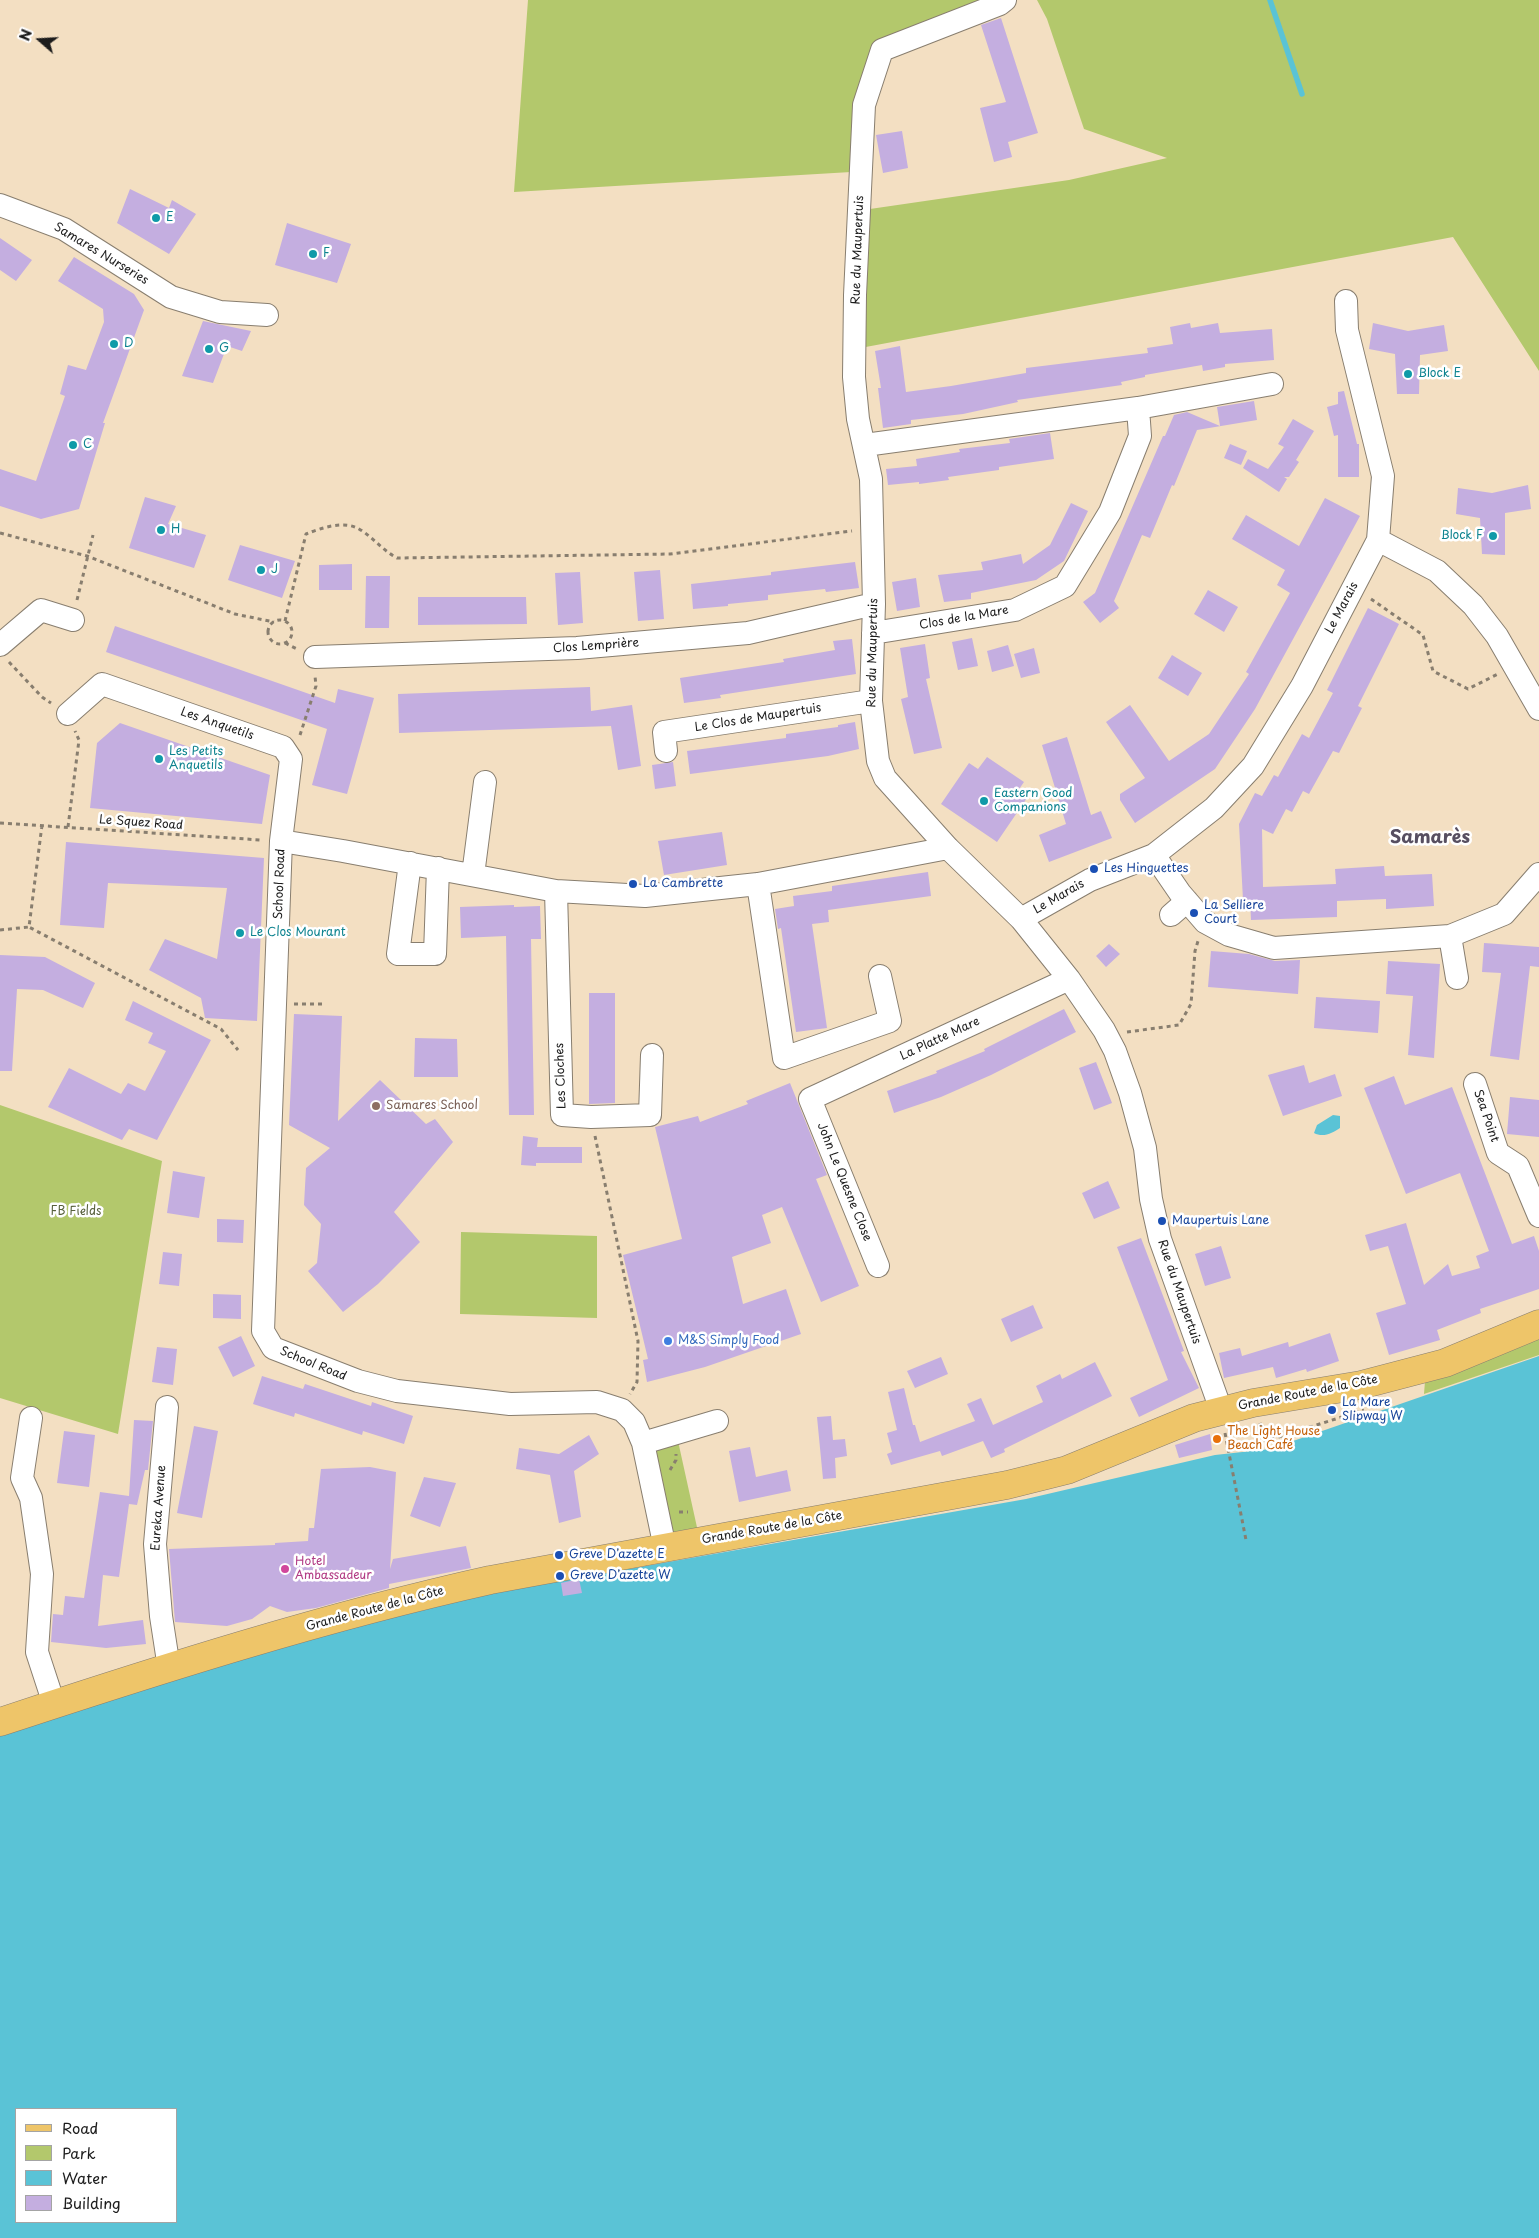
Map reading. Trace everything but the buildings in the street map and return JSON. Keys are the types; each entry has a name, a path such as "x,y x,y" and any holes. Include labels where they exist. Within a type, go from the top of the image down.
{"main road":[{"name":"Grande Route de la Côte","path":"0,1722 273,1636 445,1590 1007,1486 1067,1470 1194,1418 1221,1410 1361,1385 1445,1363 1539,1324"}],"street":[{"name":"Rue du Maupertuis","path":"1005,0 1000,4 882,50 864,105 855,295 854,376 858,419 871,479 874,604 871,701 878,761 885,778 948,848 1021,919 1070,979 1104,1030 1115,1051 1145,1148 1151,1199 1160,1238 1221,1410"},
{"name":"Samares Nurseries","path":"0,205 64,230 172,297 220,312 267,315"},
{"path":"1346,301 1347,330 1383,476 1378,540 1437,571 1473,606 1496,636 1539,709"},
{"path":"865,445 1138,408 1272,384"},
{"name":"Clos de la Mare","path":"874,634 1015,610 1065,586 1110,512 1140,436 1138,408"},
{"name":"Le Marais","path":"1021,919 1090,880 1154,855 1214,808 1253,766 1302,686 1378,540"},
{"name":"Clos Lemprière","path":"315,657 577,648 748,633 874,604"},
{"path":"0,645 42,610 73,620"},
{"name":"Les Anquetils","path":"68,714 102,684 283,746 291,759"},
{"name":"Le Clos de Maupertuis","path":"666,751 664,732 871,701"},
{"path":"291,759 282,841 556,891 645,896 758,884 948,848"},
{"path":"473,875 485,782"},
{"name":"School Road","path":"282,841 264,1332 274,1348 358,1382 396,1391 510,1404 597,1402 622,1410"},
{"path":"1154,855 1179,908 1229,935 1274,948 1450,936 1504,914 1539,874"},
{"path":"410,863 398,954 435,954 438,868"},
{"path":"758,884 784,1058 890,1021 880,976"},
{"name":"Les Cloches","path":"556,891 562,1115 590,1117 650,1115 652,1056"},
{"path":"1450,936 1457,978"},
{"name":"La Platte Mare","path":"810,1099 1070,979"},
{"name":"Sea Point","path":"1475,1084 1498,1153 1529,1167 1539,1216"},
{"name":"John Le Quesne Close","path":"810,1099 878,1266"},
{"name":"Eureka Avenue","path":"167,1407 155,1544 161,1616 169,1668"},
{"path":"622,1410 634,1422 643,1443 665,1548"},
{"path":"31,1418 22,1478 31,1498 42,1574 37,1652 54,1704"},
{"path":"643,1443 717,1421"}],"path":[{"path":"284,621 306,534 327,525 357,528 397,558 670,554 873,530"},
{"path":"0,533 87,556 235,614 274,622 284,621"},
{"path":"73,620 93,535"},
{"path":"1353,587 1423,635 1433,671 1468,689 1514,666"},
{"path":"284,621 292,629 291,637 285,643"},
{"path":"274,622 269,628 269,636 277,644 285,643 315,657 316,686 291,759"},
{"name":"Le Squez Road","path":"0,823 282,841"},
{"path":"30,927 42,825"},
{"path":"1104,1030 1133,1032 1179,1025 1191,1004 1194,951 1205,922"},
{"path":"0,930 30,927 222,1029 238,1050"},
{"path":"276,1005 324,1004"},
{"path":"590,1117 638,1340 637,1382 622,1410"},
{"path":"1221,1410 1246,1540"}],"green space":[{"path":"528,0 990,0 874,46 851,172 514,192"},
{"path":"1037,0 1539,0 1539,371 1453,237 855,349 870,209 1069,180 1167,158 1084,129 1047,19"},
{"name":"FB Fields","path":"0,1105 162,1161 118,1434 0,1398"},
{"path":"461,1232 597,1236 597,1318 460,1314"},
{"path":"1515,1335 1530,1343 1539,1338 1539,1355 1424,1394 1426,1368"},
{"path":"678,1441 700,1541 665,1548 643,1443"}],"water":[{"path":"1333,1115 1340,1116 1340,1128 1324,1135 1314,1133 1317,1125"},
{"path":"1539,1356 1539,2238 0,2238 0,1736 253,1653 481,1595 1026,1499 1215,1455 1270,1449"}],"waterway":[{"path":"1270,0 1302,94"}],"place":[{"name":"E","path":"156,218"},
{"name":"F","path":"313,254"},
{"name":"D","path":"114,344"},
{"name":"G","path":"209,349"},
{"name":"Block E","path":"1408,374"},
{"name":"C","path":"73,445"},
{"name":"H","path":"161,530"},
{"name":"Block F","path":"1493,536"},
{"name":"J","path":"261,570"},
{"name":"Les Petits Anquetils","path":"159,759"},
{"name":"Eastern Good Companions","path":"984,801"},
{"name":"Les Hinguettes","path":"1094,869"},
{"name":"La Cambrette","path":"633,884"},
{"name":"La Selliere Court","path":"1194,913"},
{"name":"Le Clos Mourant","path":"240,933"},
{"name":"Samares School","path":"376,1106"},
{"name":"Maupertuis Lane","path":"1162,1221"},
{"name":"M&S Simply Food","path":"668,1341"},
{"name":"La Mare Slipway W","path":"1332,1410"},
{"name":"The Light House Beach Café","path":"1217,1439"},
{"name":"Greve D'azette E","path":"559,1555"},
{"name":"Hotel Ambassadeur","path":"285,1569"},
{"name":"Greve D'azette W","path":"560,1576"}],"district":[{"name":"Samarès","path":"1430,838"}]}
